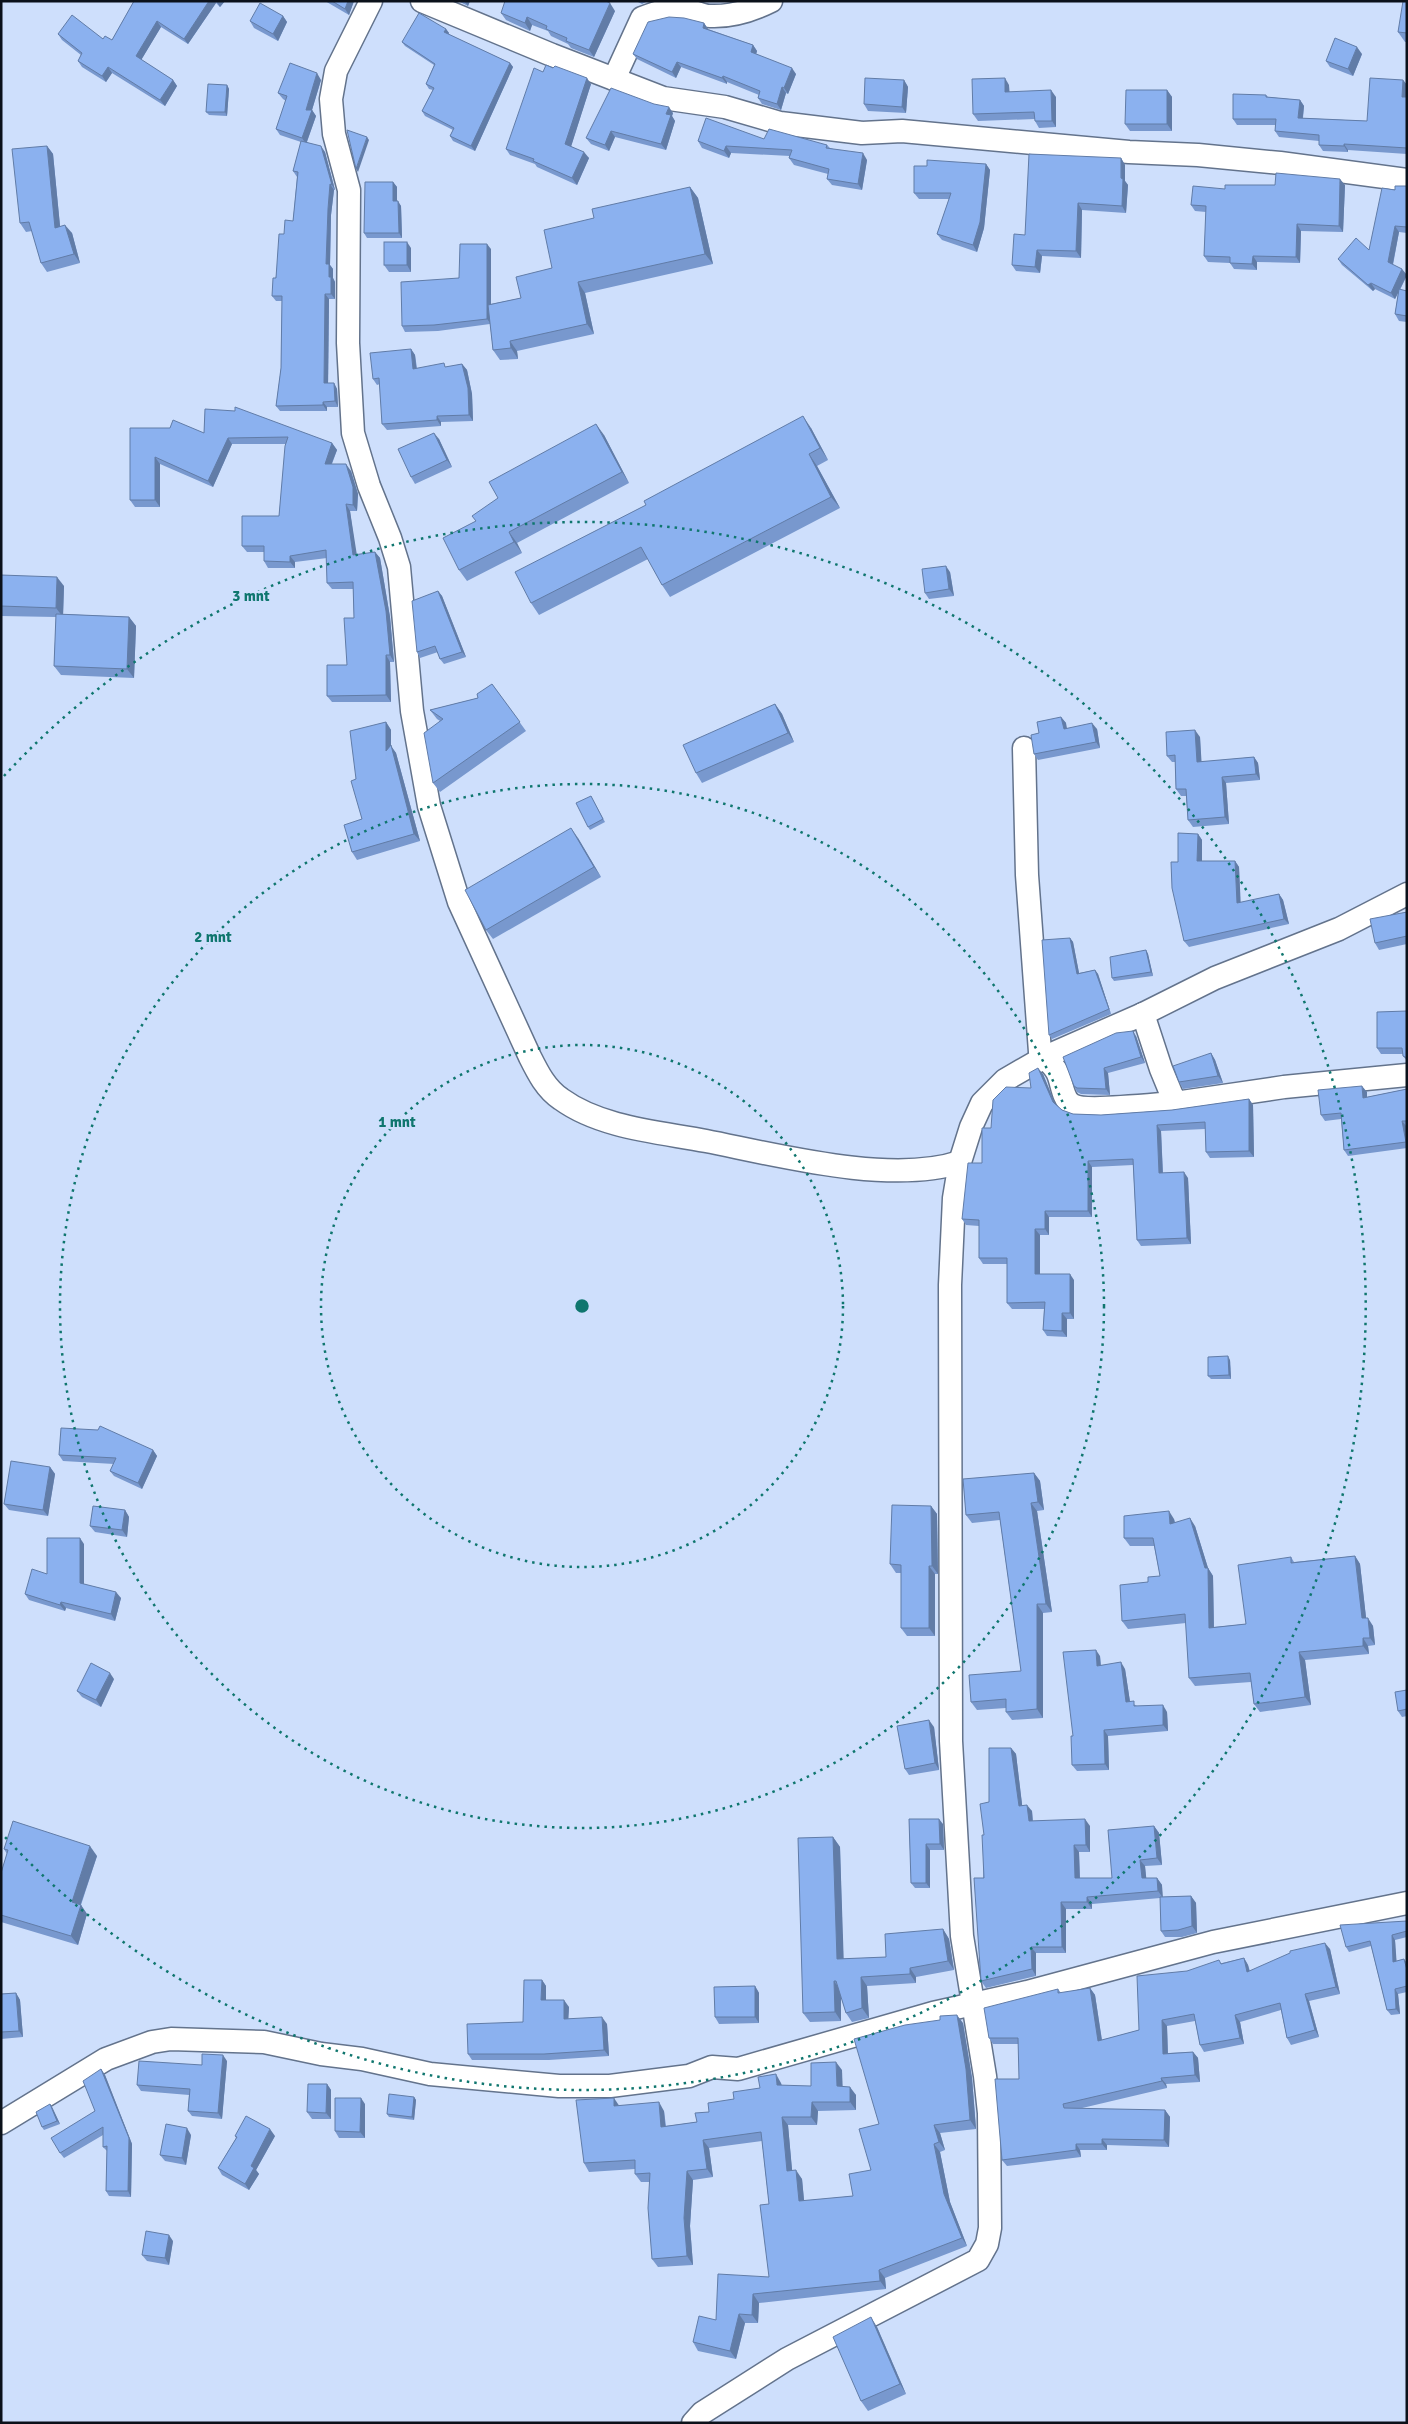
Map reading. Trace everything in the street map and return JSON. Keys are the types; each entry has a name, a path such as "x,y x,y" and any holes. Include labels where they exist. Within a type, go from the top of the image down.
{"street":[{"path":"371,1 336,71 331,99 334,134 349,190 348,343 353,433 368,486 390,538 399,567 412,711 429,806 460,902 530,1057 543,1081 554,1094 600,1119 826,1164 918,1170 960,1162"},
{"path":"422,1 663,98 725,107 780,123 862,133 902,131 1129,152 1198,155 1280,162 1407,180"},
{"path":"614,79 642,18 665,8 689,10 710,16 734,13 753,9 771,1"},
{"path":"1024,748 1031,950 1038,1049 1058,1074 1066,1098 1072,1105 1078,1107 1116,1108 1175,1103 1284,1086 1407,1075"},
{"path":"693,2423 702,2413 787,2359 978,2260 983,2253 990,2228 989,2113 962,1936 951,1741 950,1285 954,1198 960,1162 971,1127 982,1103 1005,1080 1045,1057 1144,1014 1215,978 1339,929 1407,894"},
{"path":"1144,1014 1161,1069 1175,1103"},
{"path":"1,2122 106,2058 152,2042 189,2038 264,2042 455,2077 560,2086 610,2086 689,2076 712,2067 738,2069 973,2003 1026,1992 1250,1933 1407,1903"}],"building":[{"path":"134,1 209,1 184,39 157,21 136,56 173,80 160,100 108,67 102,76 78,61 82,53 58,34 72,15 103,39 105,36 112,40"},
{"path":"332,1 348,1 345,9"},
{"path":"505,1 606,1 610,3 589,50 566,41 567,38 546,29 547,26 527,17 525,23 501,13"},
{"path":"1403,1 1407,1 1407,33 1398,32"},
{"path":"260,3 283,16 273,34 250,21"},
{"path":"419,13 446,29 444,32 510,63 471,146 450,136 454,128 422,111 434,88 426,84 435,64 402,42"},
{"path":"669,17 684,18 704,23 703,28 753,45 751,52 792,68 784,88 782,87 777,104 758,98 760,91 723,76 722,78 677,62 672,72 633,54 648,22"},
{"path":"1335,38 1357,47 1348,69 1326,61"},
{"path":"290,63 317,73 306,110 312,110 302,138 276,129 287,96 278,93"},
{"path":"546,65 553,68 555,66 587,78 565,144 584,152 572,178 533,161 534,159 506,149 534,68 543,72"},
{"path":"865,78 904,80 902,107 864,104"},
{"path":"1005,78 1005,92 1051,90 1052,121 1035,121 1034,112 973,114 972,79"},
{"path":"1370,78 1403,80 1402,97 1407,97 1407,148 1344,144 1344,146 1319,145 1319,135 1275,131 1276,119 1233,119 1233,94 1266,95 1266,97 1300,100 1298,118 1367,121"},
{"path":"208,84 227,85 225,112 206,112"},
{"path":"611,88 654,104 669,107 666,114 671,115 661,144 611,131 605,145 586,138"},
{"path":"1126,90 1167,90 1167,124 1125,124"},
{"path":"706,118 764,139 769,129 827,145 826,148 863,153 858,184 827,179 829,169 789,158 792,150 726,146 724,151 698,141"},
{"path":"347,130 367,137 356,169"},
{"path":"301,141 321,146 332,185 330,184 326,264 329,264 331,294 325,294 324,383 334,383 335,401 323,402 323,405 276,406 281,368 282,296 272,296 273,278 276,278 279,234 284,234 285,220 293,221 298,172 293,171"},
{"path":"47,146 55,228 65,225 74,254 41,263 29,222 20,223 12,149"},
{"path":"1029,154 1121,158 1121,178 1123,179 1122,206 1078,203 1076,251 1037,250 1035,267 1012,265 1014,234 1025,235"},
{"path":"927,160 986,164 980,222 973,245 937,234 951,193 914,193 914,166 927,166"},
{"path":"1276,173 1340,179 1339,226 1297,224 1296,257 1253,256 1252,264 1230,263 1230,257 1204,256 1206,206 1191,205 1193,186 1225,189 1225,185 1275,185"},
{"path":"365,182 393,182 393,201 398,201 399,233 364,233"},
{"path":"1395,186 1407,186 1407,227 1395,226 1388,262 1402,269 1391,293 1371,283 1368,285 1338,259 1356,238 1369,250 1382,188 1395,190"},
{"path":"690,187 705,254 578,282 587,324 510,341 511,348 493,350 488,305 521,298 516,277 552,268 544,230 594,218 592,209"},
{"path":"384,242 407,242 407,265 384,265"},
{"path":"460,244 487,244 487,319 434,325 402,326 401,282 459,278"},
{"path":"1399,289 1407,291 1407,316 1395,314"},
{"path":"411,349 413,369 444,363 445,367 462,364 468,388 469,415 437,416 437,420 382,424 379,378 373,379 370,353"},
{"path":"235,407 332,443 325,464 346,464 353,487 353,505 346,504 353,555 375,552 386,611 390,655 386,655 386,695 327,696 327,665 347,665 344,618 354,618 353,582 327,583 326,550 290,556 290,562 264,561 264,546 242,546 242,516 279,516 285,446 288,437 228,438 208,481 155,457 155,500 130,500 130,428 170,428 173,420 204,433 205,409 235,411"},
{"path":"803,416 820,448 809,454 831,497 662,585 641,547 531,603 515,572 646,505 644,501"},
{"path":"596,424 622,472 509,532 514,542 459,570 443,538 476,521 472,516 498,498 489,482"},
{"path":"434,433 447,460 411,477 398,449"},
{"path":"946,566 949,589 925,593 922,569"},
{"path":"1,575 57,577 56,608 1,606"},
{"path":"438,591 462,652 440,659 435,646 417,652 412,601"},
{"path":"56,614 129,617 127,669 54,666"},
{"path":"492,684 520,722 433,783 424,733 443,719 430,710 478,698 477,694"},
{"path":"775,704 788,733 696,773 683,745"},
{"path":"1061,717 1064,729 1092,723 1096,742 1034,754 1031,735 1039,733 1037,722"},
{"path":"386,722 386,751 391,745 414,834 352,852 344,825 362,819 351,781 356,779 350,731"},
{"path":"1195,730 1197,762 1254,757 1256,774 1222,777 1225,817 1188,820 1186,789 1176,789 1175,755 1167,756 1166,732"},
{"path":"591,796 603,819 588,827 576,803"},
{"path":"571,828 594,867 486,930 465,890"},
{"path":"1178,833 1198,834 1197,861 1235,861 1237,903 1279,894 1284,919 1184,941 1172,888 1171,862 1178,862"},
{"path":"1407,912 1407,936 1375,943 1370,919"},
{"path":"1070,938 1077,974 1095,970 1109,1009 1049,1035 1042,940"},
{"path":"1146,950 1151,972 1112,978 1110,957"},
{"path":"1407,1011 1407,1058 1403,1056 1402,1048 1377,1048 1377,1012"},
{"path":"1133,1031 1141,1057 1104,1068 1106,1089 1077,1088 1074,1086 1063,1057 1116,1033"},
{"path":"1211,1053 1218,1076 1179,1082 1173,1066"},
{"path":"1038,1068 1053,1102 1062,1110 1073,1114 1101,1115 1172,1110 1249,1099 1249,1151 1206,1152 1205,1122 1157,1125 1159,1173 1184,1172 1187,1238 1137,1240 1133,1159 1088,1161 1088,1211 1045,1211 1045,1229 1035,1229 1035,1274 1070,1274 1070,1313 1062,1313 1062,1331 1043,1330 1045,1302 1007,1303 1007,1258 979,1258 979,1220 962,1219 968,1163 982,1163 982,1128 991,1128 993,1100 1006,1087 1031,1088 1029,1073"},
{"path":"1362,1086 1363,1098 1407,1089 1407,1121 1402,1121 1406,1142 1344,1150 1341,1113 1321,1115 1318,1090"},
{"path":"1228,1356 1229,1375 1208,1376 1208,1357"},
{"path":"100,1426 153,1450 138,1483 110,1471 116,1458 59,1455 61,1428 98,1430"},
{"path":"11,1461 50,1467 43,1510 4,1504"},
{"path":"1034,1473 1038,1502 1031,1503 1046,1604 1037,1604 1037,1709 1006,1712 1006,1699 971,1702 969,1675 1021,1671 999,1512 966,1515 963,1479"},
{"path":"892,1505 931,1506 932,1566 929,1566 929,1628 901,1628 901,1565 890,1564"},
{"path":"93,1506 125,1510 122,1530 90,1526"},
{"path":"1169,1511 1170,1524 1190,1518 1205,1568 1208,1568 1209,1628 1246,1624 1238,1565 1291,1557 1291,1563 1355,1556 1362,1618 1368,1618 1370,1638 1363,1638 1363,1646 1299,1652 1305,1697 1254,1704 1250,1673 1189,1678 1185,1614 1122,1621 1120,1585 1148,1582 1148,1577 1160,1576 1153,1538 1124,1538 1124,1516"},
{"path":"47,1538 80,1538 80,1583 116,1592 111,1614 61,1602 60,1605 25,1594 32,1569 47,1574"},
{"path":"1096,1650 1097,1666 1121,1662 1126,1702 1134,1701 1134,1706 1163,1705 1163,1725 1104,1730 1105,1764 1072,1765 1071,1736 1073,1736 1063,1652"},
{"path":"91,1663 110,1673 96,1700 77,1691"},
{"path":"1407,1690 1407,1709 1398,1711 1395,1692"},
{"path":"929,1720 935,1763 905,1769 897,1726"},
{"path":"989,1748 1011,1748 1019,1806 1027,1805 1029,1821 1085,1819 1086,1845 1074,1845 1075,1878 1112,1878 1108,1830 1154,1826 1157,1858 1140,1860 1142,1878 1157,1878 1158,1891 1087,1897 1087,1902 1061,1902 1062,1947 1031,1947 1032,1969 981,1981 974,1878 984,1878 982,1835 984,1835 980,1804 989,1802"},
{"path":"909,1819 939,1819 940,1844 926,1844 926,1883 911,1883"},
{"path":"13,1821 90,1846 72,1902 81,1905 71,1936 1,1915 1,1873 8,1850 4,1849"},
{"path":"833,1837 837,1959 886,1957 885,1934 943,1929 948,1961 910,1968 910,1974 861,1977 862,2008 846,2013 836,1981 834,1981 835,2012 803,2013 798,1838"},
{"path":"1191,1896 1192,1926 1178,1930 1161,1931 1160,1897"},
{"path":"1407,1921 1407,1931 1392,1935 1393,1962 1404,1959 1407,1970 1407,1986 1395,1989 1396,2009 1387,2010 1370,1941 1346,1947 1340,1925"},
{"path":"1325,1943 1336,1987 1305,1994 1315,2030 1287,2038 1280,2003 1235,2015 1240,2038 1200,2045 1194,2014 1162,2020 1163,2054 1193,2052 1195,2075 1161,2078 1162,2081 1063,2104 1064,2108 1165,2110 1164,2140 1102,2139 1102,2144 1076,2144 1076,2150 1002,2160 995,2079 1019,2079 1018,2038 989,2038 984,2008 1058,1989 1058,1993 1090,1988 1098,2041 1139,2030 1137,1976 1187,1971 1219,1960 1221,1964 1244,1958 1247,1972 1290,1953 1290,1951"},
{"path":"524,1980 542,1980 541,2000 564,2000 564,2019 602,2017 604,2050 544,2054 468,2054 467,2024 523,2022"},
{"path":"755,1986 755,2017 715,2017 714,1987"},
{"path":"16,1993 19,2031 1,2032 1,1994"},
{"path":"957,2015 966,2069 970,2120 934,2125 939,2142 934,2144 944,2194 962,2238 879,2270 880,2281 753,2294 752,2315 739,2314 730,2351 693,2342 699,2316 716,2320 718,2274 769,2277 760,2205 769,2204 761,2132 703,2140 707,2169 687,2171 684,2218 687,2256 652,2259 648,2208 650,2173 635,2174 635,2160 584,2163 576,2100 614,2098 614,2106 659,2102 661,2127 697,2122 695,2113 709,2112 708,2103 734,2099 733,2092 760,2088 758,2077 776,2074 777,2085 811,2086 811,2063 836,2062 837,2086 850,2087 850,2102 812,2102 811,2117 782,2117 787,2171 796,2170 799,2201 853,2196 849,2174 871,2170 859,2129 879,2124 854,2039 905,2025 940,2020 940,2016"},
{"path":"202,2054 223,2055 218,2113 188,2111 190,2089 137,2085 139,2061 202,2065"},
{"path":"101,2069 129,2138 128,2191 106,2191 107,2146 103,2147 103,2127 60,2153 51,2138 95,2111 83,2081"},
{"path":"308,2084 327,2084 326,2113 307,2112"},
{"path":"389,2094 414,2097 412,2117 387,2114"},
{"path":"335,2098 361,2098 360,2132 335,2131"},
{"path":"50,2104 57,2121 42,2127 36,2112"},
{"path":"246,2116 270,2129 251,2166 254,2168 245,2184 218,2168 237,2137 235,2136"},
{"path":"166,2124 187,2128 182,2158 160,2155"},
{"path":"146,2231 169,2235 165,2258 142,2255"},
{"path":"871,2317 900,2384 861,2401 833,2337"}]}
